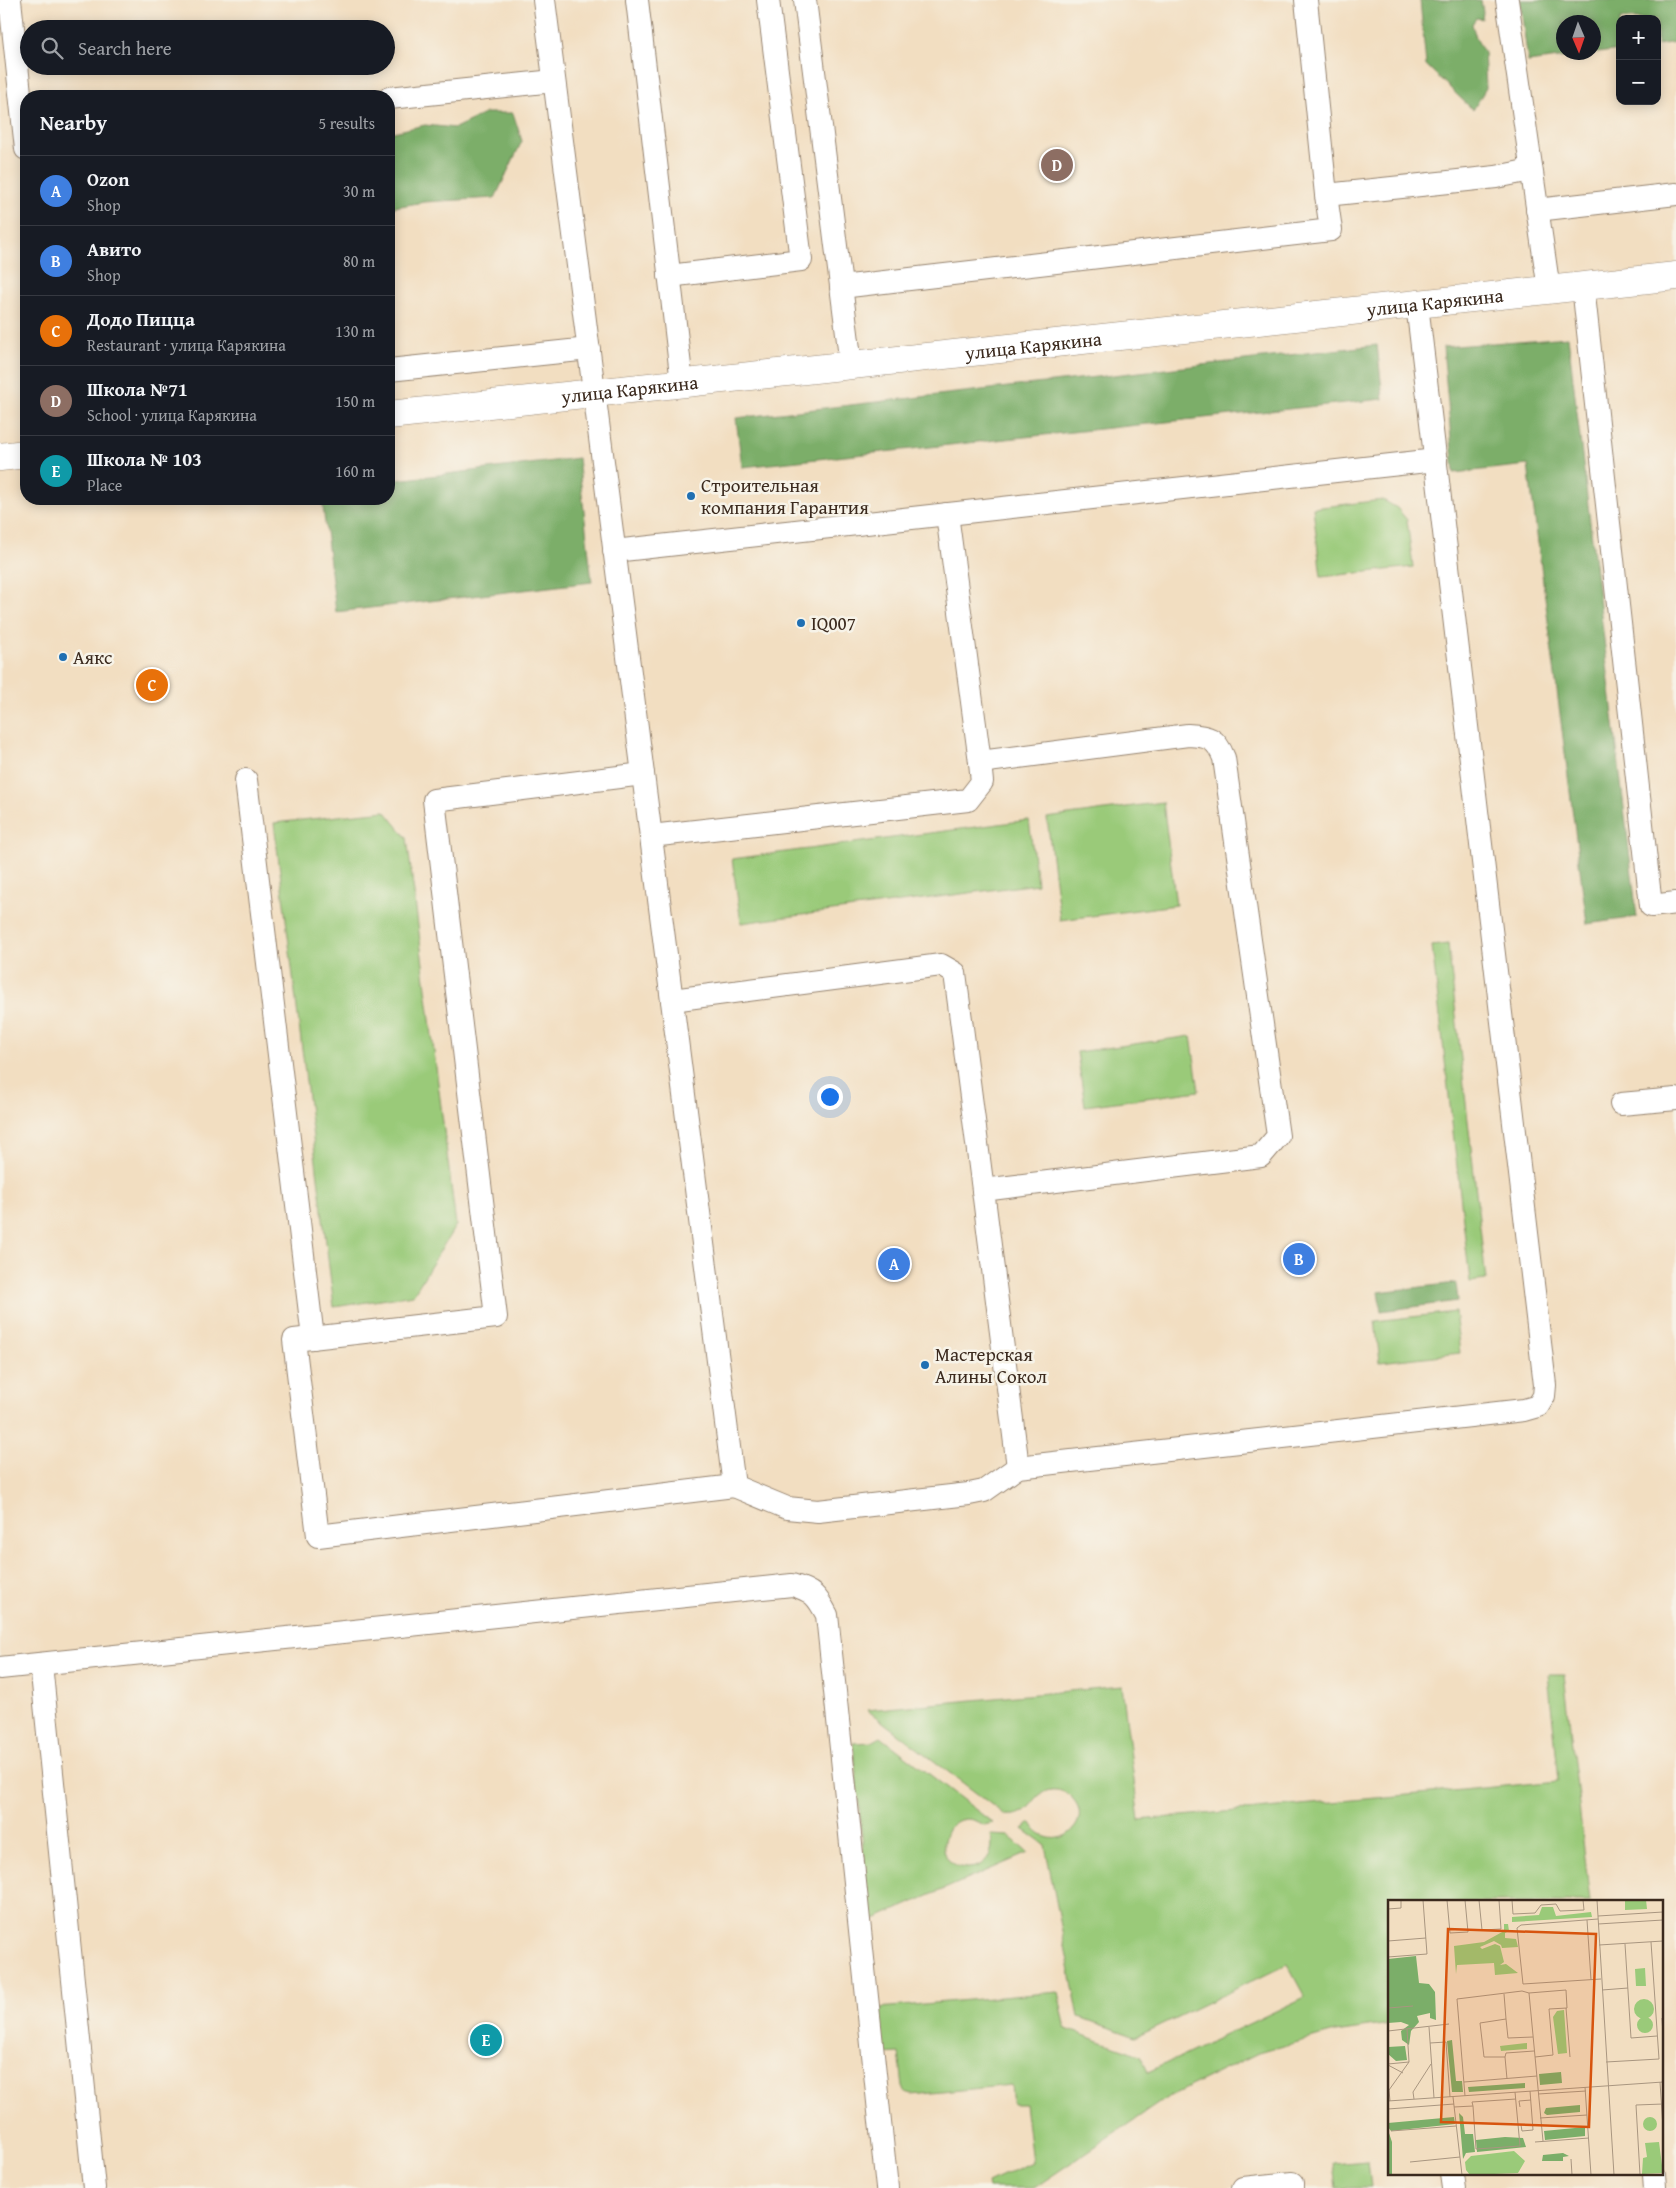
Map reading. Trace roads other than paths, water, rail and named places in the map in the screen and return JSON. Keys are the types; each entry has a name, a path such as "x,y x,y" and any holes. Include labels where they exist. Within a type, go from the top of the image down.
{"street":[{"name":"улица Карякина","path":"395,413 1676,276"},
{"path":"0,457 20,455"}],"lane":[{"path":"10,0 20,90"},
{"path":"544,0 734,1486"},
{"path":"636,0 682,383"},
{"path":"669,276 801,260 768,0"},
{"path":"804,0 851,365"},
{"path":"841,287 1330,230 1306,0"},
{"path":"1507,0 1549,290"},
{"path":"395,97 554,81"},
{"path":"1326,195 1486,178 1531,170"},
{"path":"1537,210 1676,194"},
{"path":"1583,286 1651,906 1676,903"},
{"path":"643,774 434,800 496,1317 294,1340 318,1536 734,1486 787,1508 818,1511 977,1492 997,1483 1018,1468 1524,1410 1538,1406 1544,1396 1544,1376 1417,304"},
{"path":"395,369 589,349"},
{"path":"614,551 1436,460"},
{"path":"651,836 968,800 982,782 947,514"},
{"path":"980,762 1188,735 1206,736 1219,746 1224,758 1278,1136 1261,1156 983,1190"},
{"path":"246,780 313,1338"},
{"path":"672,1000 941,965 955,973 1018,1468"},
{"path":"1621,1104 1676,1099"},
{"path":"0,1668 792,1585 810,1590 819,1600 827,1615 887,2188"},
{"path":"41,1664 94,2188"},
{"path":"1243,2188 1292,2183 1292,2188"}],"place":[{"name":"Школа №71","path":"1057,165"},
{"name":"Строительная компания Гарантия","path":"691,496"},
{"name":"IQ007","path":"801,623"},
{"name":"Аякс","path":"63,657"},
{"name":"Додо Пицца","path":"152,685"},
{"name":"Авито","path":"1299,1259"},
{"name":"Ozon","path":"894,1264"},
{"name":"Мастерская Алины Сокол","path":"925,1365"},
{"name":"Школа № 103","path":"486,2040"}]}
